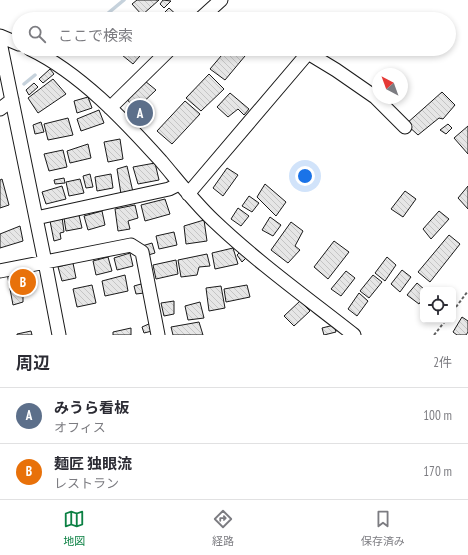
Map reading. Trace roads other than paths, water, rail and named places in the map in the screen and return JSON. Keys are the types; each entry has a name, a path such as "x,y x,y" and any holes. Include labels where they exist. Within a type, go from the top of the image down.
{"street":[{"path":"208,12 221,0"},
{"path":"0,36 12,41"},
{"path":"0,42 46,262 59,335"},
{"path":"44,56 68,73 110,108 188,194 240,245 354,335"},
{"path":"110,108 163,56"},
{"path":"188,194 305,56"},
{"path":"313,56 336,70 375,98 405,127"},
{"path":"0,110 12,100"},
{"path":"36,218 169,190 179,184"},
{"path":"0,271 131,245 142,252 158,335"}],"waterway":[{"path":"109,12 124,0"},
{"path":"24,84 35,75"}],"place":[{"name":"みうら看板","path":"140,113"},
{"name":"麺匠 独眼流","path":"23,282"}]}
